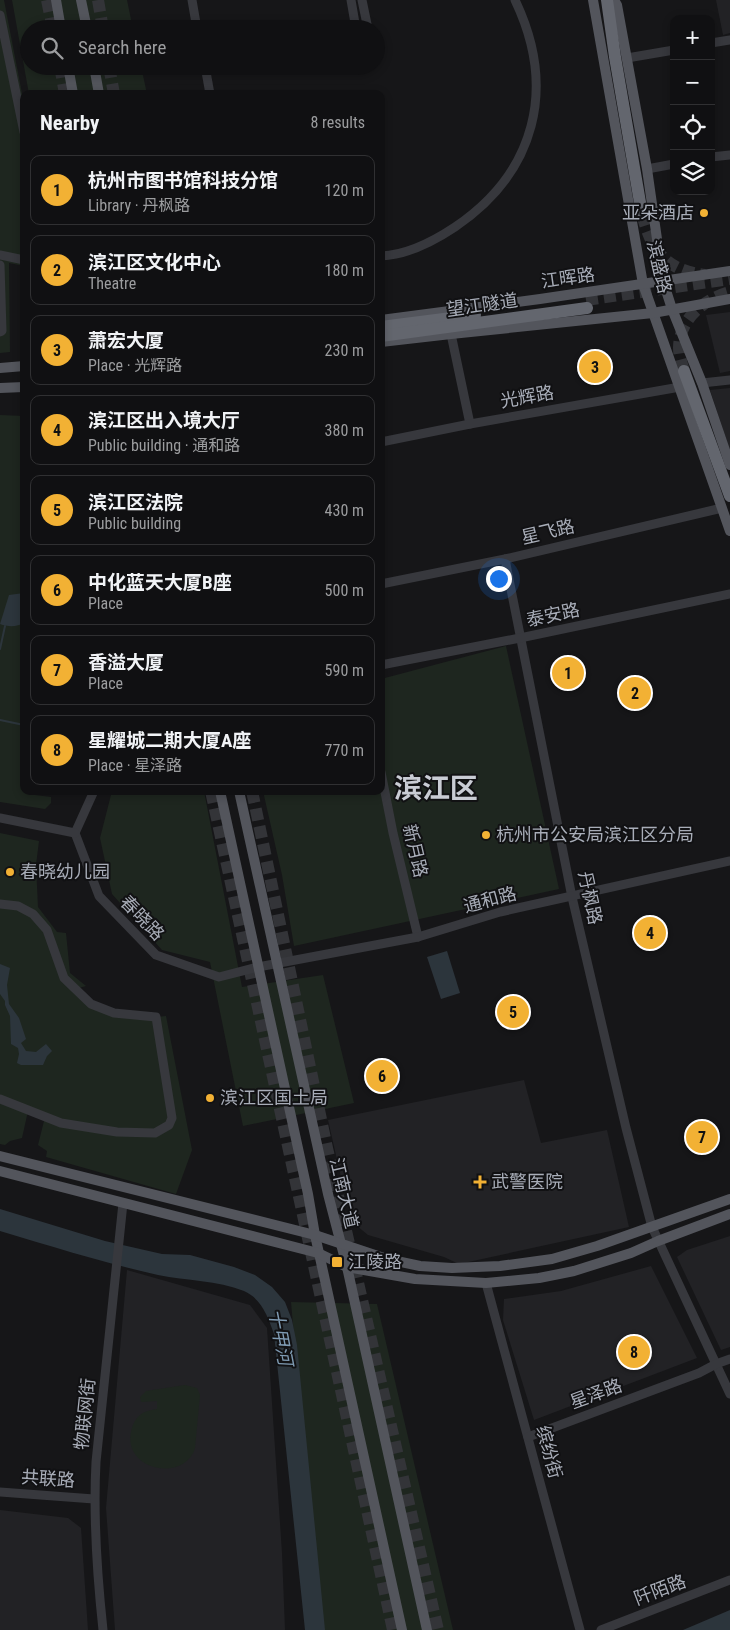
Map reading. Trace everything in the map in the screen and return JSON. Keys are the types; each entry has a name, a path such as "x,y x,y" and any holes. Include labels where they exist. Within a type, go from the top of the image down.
{"highway":[{"path":"607,0 642,214"},
{"name":"望江隧道","path":"385,327 587,304 385,335"},
{"path":"684,371 730,496"}],"main road":[{"path":"56,0 59,20"},
{"path":"81,0 85,20"},
{"name":"滨盛路","path":"593,0 643,284 730,531"},
{"name":"滨盛路","path":"614,0 617,5 647,169 663,281 672,309 702,383 730,465"},
{"path":"70,75 72,90"},
{"path":"96,75 99,90"},
{"name":"江晖路","path":"385,319 730,271"},
{"path":"385,342 653,313 730,299"},
{"path":"0,368 20,366"},
{"path":"0,388 20,387"},
{"name":"江南大道","path":"221,795 308,1194 314,1236 402,1630"},
{"name":"江南大道","path":"240,795 427,1630"},
{"path":"0,1156 314,1236 387,1259 420,1266 452,1268 500,1266 552,1259 652,1227 730,1199"},
{"path":"0,1171 318,1253 347,1267 415,1278 486,1282 539,1278 574,1271 631,1253 730,1214"}],"street":[{"path":"192,0 195,20"},
{"path":"351,0 354,20"},
{"path":"362,0 366,20"},
{"path":"385,255 407,251 440,236 474,214 496,191 517,163 532,123 536,102 536,72 532,45 515,0"},
{"path":"0,15 2,35 20,114"},
{"path":"715,42 730,40"},
{"path":"627,58 670,51"},
{"path":"206,75 209,90"},
{"path":"715,157 730,155"},
{"path":"647,169 670,165"},
{"path":"0,255 20,259"},
{"path":"0,265 2,331 0,332"},
{"path":"451,334 470,424"},
{"path":"702,383 730,380"},
{"name":"光辉路","path":"385,441 470,424 680,387"},
{"name":"星飞路","path":"385,583 505,559 722,508"},
{"name":"丹枫路","path":"505,559 572,897 626,1128 652,1227 716,1364"},
{"name":"泰安路","path":"385,664 730,594"},
{"name":"新月路","path":"385,792 418,937"},
{"path":"0,818 75,833 92,795"},
{"name":"春晓路","path":"75,833 99,896 156,955 219,977 258,967"},
{"name":"通和路","path":"258,967 418,937 500,912 730,861"},
{"path":"0,904 18,906 33,914 47,930 64,978 91,1004 114,1013 156,1017 172,1118 169,1125 155,1133 117,1132 62,1123 0,1099"},
{"name":"物联网街","path":"102,1630 96,1558 94,1499 96,1462 123,1202"},
{"name":"缤纷街","path":"486,1282 553,1536 580,1630"},
{"name":"星泽路","path":"528,1437 699,1373 730,1359"},
{"path":"716,1364 730,1394"},
{"name":"共联路","path":"0,1492 94,1499"},
{"name":"阡陌路","path":"601,1630 730,1580"}],"shaded area":[{"path":"0,0 4,0 21,90 20,265 9,263 10,352 0,353"},
{"path":"12,0 127,0 131,20 20,20 20,44"},
{"path":"716,0 730,0 730,33 723,35"},
{"path":"26,75 143,75 146,90 28,90"},
{"path":"730,312 730,371 720,373 706,315"},
{"path":"730,388 730,451 710,390"},
{"path":"0,415 20,416 20,795 51,797 51,803 45,809 0,802"},
{"path":"506,646 559,889 294,946 282,875 264,795 385,795 385,678"},
{"path":"111,795 205,795 242,987 323,975 354,1103 243,1126 210,962 162,950 112,894 100,838"},
{"path":"0,833 39,841 36,865 38,907 57,932 66,933 70,973 86,986 75,989 91,1004 156,1017 166,1016 192,1150 176,1194 46,1157 47,1151 38,1145 45,1117 28,1111 22,1138 10,1141 5,1145 0,1144"},
{"name":"武警医院","path":"524,1080 541,1143 607,1130 629,1227 459,1264 444,1257 368,1235 351,1221 328,1120"},
{"path":"730,1236 730,1347 721,1350 677,1257 687,1250"},
{"path":"651,1266 697,1358 534,1420 503,1320 504,1299 561,1291"},
{"path":"127,1270 250,1305 267,1328 282,1553 285,1630 115,1630 106,1508"},
{"path":"291,1302 377,1304 453,1630 320,1630"},
{"path":"185,1385 197,1388 200,1395 195,1448 189,1459 179,1466 167,1468 154,1467 143,1462 134,1453 130,1440 133,1425 140,1415 157,1409 157,1401 141,1402 140,1397 146,1391"},
{"path":"0,1510 68,1518 81,1528 88,1630 0,1630"}],"water":[{"path":"20,594 20,624 6,626 0,624 9,595"},
{"path":"447,951 460,993 441,999 427,957"},
{"path":"0,964 10,968 7,985 9,1004 19,1018 26,1039 21,1043 26,1051 36,1052 46,1044 52,1051 47,1056 43,1065 21,1065 17,1063 18,1048 11,1044 10,1016 5,1001 0,994"},
{"name":"十甲河","path":"0,1209 105,1241 162,1254 190,1255 234,1267 255,1275 272,1287 285,1302 292,1320 297,1345 325,1630 305,1630 274,1334 267,1315 260,1304 250,1294 234,1287 158,1275 0,1231"},
{"path":"730,1610 730,1630 683,1630"}],"waterway":[{"path":"0,649 5,626"},
{"path":"0,720 20,724"}],"tunnel":[{"path":"47,0 51,20"},
{"path":"98,0 101,20"},
{"path":"62,75 64,90"},
{"path":"111,75 113,90"},
{"path":"642,214 650,238 662,256 680,269 705,275"},
{"path":"586,300 730,279"},
{"path":"684,371 679,348 683,328 688,319 702,305 730,292"},
{"path":"212,795 393,1630"},
{"path":"253,795 327,1148 438,1630"}],"place":[{"name":"亚朵酒店","path":"704,213"},
{"name":"萧宏大厦","path":"595,367"},
{"name":"杭州市图书馆科技分馆","path":"568,673"},
{"name":"滨江区文化中心","path":"635,693"},
{"name":"杭州市公安局滨江区分局","path":"486,835"},
{"name":"春晓幼儿园","path":"10,872"},
{"name":"滨江区出入境大厅","path":"650,933"},
{"name":"滨江区法院","path":"513,1012"},
{"name":"中化蓝天大厦B座","path":"382,1076"},
{"name":"滨江区国土局","path":"210,1098"},
{"name":"香溢大厦","path":"702,1137"},
{"name":"武警医院","path":"480,1182"},
{"name":"江陵路","path":"337,1262"},
{"name":"星耀城二期大厦A座","path":"634,1352"}],"district":[{"name":"滨江区","path":"436,788"}]}
